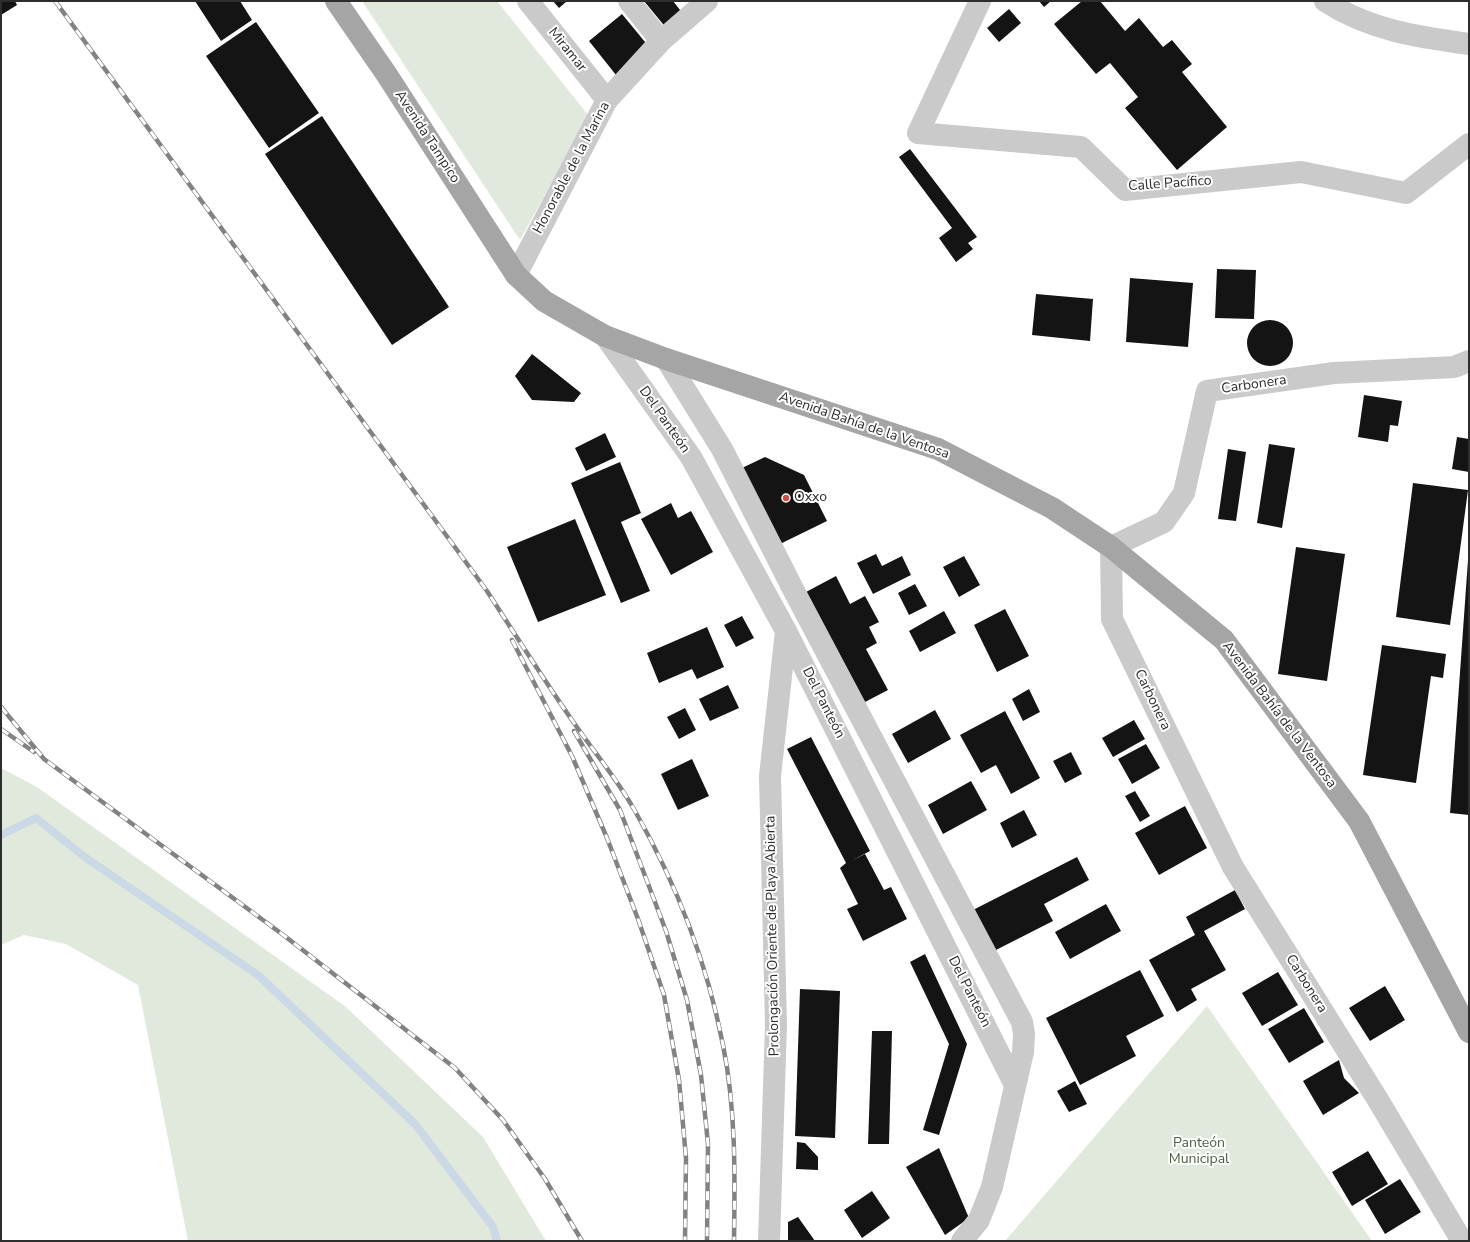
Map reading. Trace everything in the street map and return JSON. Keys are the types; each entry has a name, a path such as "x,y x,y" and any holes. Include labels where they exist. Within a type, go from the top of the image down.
{"main road":[{"name":"Avenida Tampico","path":"336,1 387,74 516,275"},
{"name":"Avenida Bahía de la Ventosa","path":"516,275 544,301 604,336 666,359 938,449 1052,508 1111,547 1224,640 1359,821 1469,1032"}],"street":[{"name":"Miramar","path":"528,1 607,100"},
{"path":"629,1 661,42"},
{"name":"Honorable de la Marina","path":"516,275 607,100 661,42 707,1"},
{"name":"Calle Pacífico","path":"980,1 918,133 1081,147 1125,190 1302,172 1406,193 1469,144"},
{"path":"1325,1 1338,10 1376,26 1430,38 1469,44"},
{"name":"Del Panteón","path":"604,336 691,457 786,632 1015,1085"},
{"name":"Del Panteón","path":"666,359 722,450 793,589 1022,1022 1024,1034 1023,1052 992,1187 985,1209 979,1220 962,1241"},
{"name":"Carbonera","path":"1462,1241 1378,1100 1233,867 1112,619 1111,547 1164,522 1184,493 1207,391 1334,374 1454,367 1469,361"},
{"name":"Prolongación Oriente de Playa Abierta","path":"769,1241 776,1025 770,776 786,632"}],"green space":[{"path":"362,1 497,1 589,116 520,240"},
{"path":"1,768 37,787 346,1007 483,1137 546,1241 188,1241 138,985 66,944 24,935 1,945"},
{"name":"Panteón Municipal","path":"1207,1006 1372,1241 1005,1241"}],"building":[{"path":"1,1 15,1 17,5 1,15"},
{"path":"195,1 240,1 252,20 221,41"},
{"path":"553,1 567,1 559,8"},
{"path":"644,1 673,1 684,15 667,29"},
{"path":"1039,1 1051,1 1044,7"},
{"path":"1082,1 1100,1 1125,31 1139,18 1163,47 1172,40 1192,64 1182,72 1227,127 1177,170 1125,108 1138,97 1110,63 1096,74 1054,24"},
{"path":"1009,9 1021,23 999,42 987,28"},
{"path":"622,14 650,48 616,75 589,41"},
{"path":"256,22 319,113 269,148 206,56"},
{"path":"322,116 449,307 392,345 265,154"},
{"path":"910,149 977,237 968,243 973,249 956,262 939,238 952,228 899,157"},
{"path":"1217,269 1256,270 1254,319 1215,318"},
{"path":"1130,278 1193,283 1188,347 1126,342"},
{"path":"1036,294 1093,299 1090,341 1032,335"},
{"path":"1270,320 1283,324 1289,330 1293,343 1289,356 1283,362 1270,366 1257,362 1251,356 1247,343 1251,330 1257,324"},
{"path":"532,354 581,393 574,402 532,400 515,376"},
{"path":"1364,395 1402,401 1398,426 1390,425 1388,442 1358,437"},
{"path":"605,433 616,457 586,471 575,448"},
{"path":"1457,437 1469,439 1469,472 1452,469"},
{"path":"1269,444 1295,448 1282,528 1257,523"},
{"path":"1228,449 1246,452 1236,521 1218,519"},
{"name":"Oxxo","path":"765,457 804,475 827,521 780,544 742,468"},
{"path":"620,462 641,513 621,522 650,591 621,603 571,483"},
{"path":"1413,483 1468,490 1450,625 1396,617"},
{"path":"671,503 678,518 691,511 713,552 671,575 641,519"},
{"path":"575,519 606,595 538,622 507,547"},
{"path":"1296,547 1345,554 1327,681 1278,674"},
{"path":"876,554 882,566 902,556 911,575 873,594 857,563"},
{"path":"964,556 980,585 959,597 943,567"},
{"path":"1469,560 1469,815 1450,813"},
{"path":"836,576 850,604 865,596 879,622 869,627 877,643 866,649 888,690 865,702 806,592"},
{"path":"915,584 927,606 909,615 898,593"},
{"path":"1005,609 1029,656 997,672 974,625"},
{"path":"944,611 956,633 920,652 909,631"},
{"path":"742,616 754,638 736,647 724,625"},
{"path":"707,627 724,667 697,679 692,669 659,683 647,653"},
{"path":"1382,645 1446,654 1443,678 1431,676 1416,783 1363,775"},
{"path":"728,685 739,708 710,721 699,699"},
{"path":"1029,689 1040,712 1023,721 1012,699"},
{"path":"685,708 696,730 679,739 667,717"},
{"path":"935,710 951,739 908,763 892,734"},
{"path":"1005,711 1040,778 1011,794 996,765 981,773 960,735"},
{"path":"1134,720 1145,739 1113,757 1102,738"},
{"path":"811,737 870,851 851,861 865,854 884,890 891,887 907,919 863,941 847,909 858,904 840,868 846,863 787,749"},
{"path":"1146,744 1160,768 1132,784 1118,759"},
{"path":"1071,752 1082,774 1065,783 1053,761"},
{"path":"692,759 709,796 678,810 661,774"},
{"path":"971,781 987,810 943,834 928,805"},
{"path":"1135,791 1150,816 1140,822 1125,796"},
{"path":"1185,806 1207,848 1159,875 1135,833"},
{"path":"1024,810 1037,835 1012,848 1000,823"},
{"path":"1077,857 1089,880 1044,904 1053,921 992,952 971,911"},
{"path":"1235,890 1245,909 1204,931 1226,970 1191,989 1197,1000 1177,1012 1149,960 1195,935 1186,917"},
{"path":"1106,904 1121,931 1070,959 1055,932"},
{"path":"925,954 967,1044 939,1135 923,1130 949,1044 910,962"},
{"path":"1140,970 1164,1016 1126,1036 1136,1056 1080,1085 1046,1018"},
{"path":"1278,972 1298,1005 1262,1026 1242,993"},
{"path":"1385,986 1405,1020 1370,1041 1349,1008"},
{"path":"800,989 840,991 835,1138 795,1136"},
{"path":"1304,1008 1324,1042 1289,1063 1268,1029"},
{"path":"872,1031 892,1031 889,1144 868,1144"},
{"path":"1339,1060 1344,1078 1359,1093 1323,1115 1303,1081"},
{"path":"1075,1081 1087,1104 1069,1112 1057,1091"},
{"path":"797,1142 805,1143 818,1157 818,1170 796,1169"},
{"path":"939,1148 969,1218 945,1235 906,1167"},
{"path":"1368,1151 1388,1184 1352,1206 1332,1172"},
{"path":"1400,1179 1421,1212 1385,1234 1365,1200"},
{"path":"872,1191 890,1218 862,1238 844,1210"},
{"path":"798,1217 815,1241 788,1241 788,1222"}],"waterway":[{"path":"1,835 36,818 86,858 258,975 415,1124 493,1227 497,1241"}],"railway":[{"path":"55,1 487,591 552,691 614,777 650,838 677,895 699,954 723,1045 730,1093 734,1143 734,1241"},
{"path":"512,640 572,756 607,838 638,919 664,995 679,1080 686,1158 685,1241"},
{"path":"1,707 44,759 282,934 455,1068 503,1120 545,1179 582,1241"},
{"path":"1,729 34,752"},
{"path":"574,731 620,810 666,931 687,1000 701,1075 708,1144 707,1241"}],"place":[{"name":"Oxxo","path":"786,498"}]}
